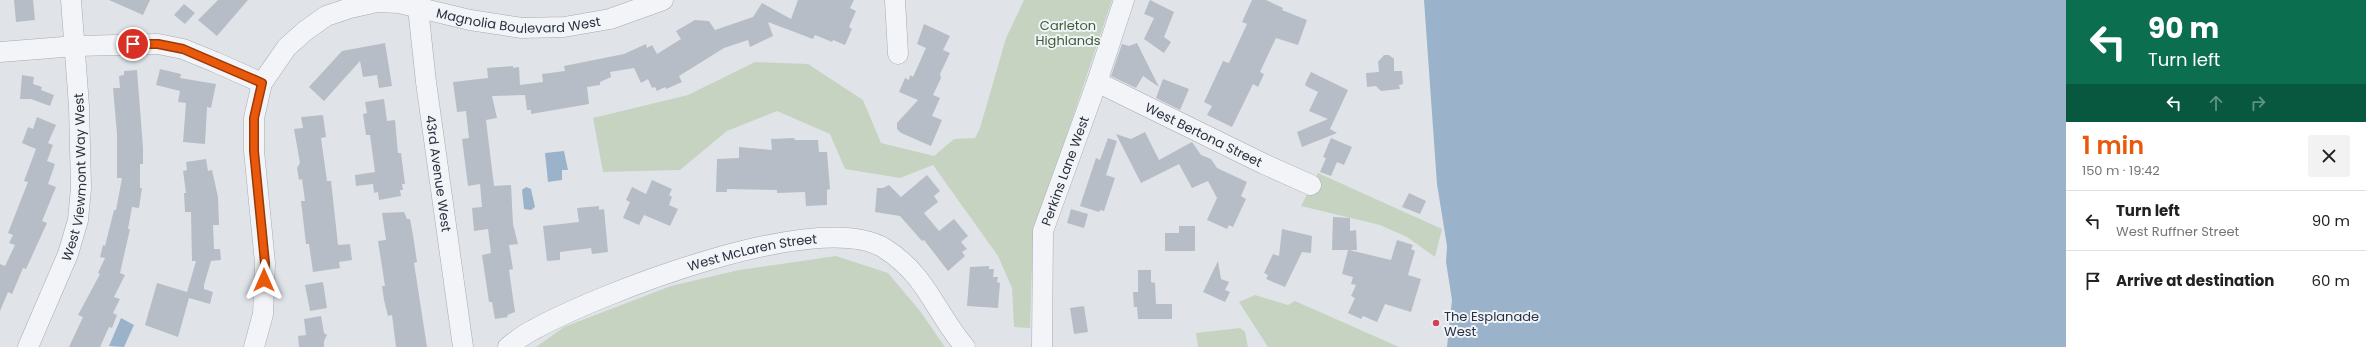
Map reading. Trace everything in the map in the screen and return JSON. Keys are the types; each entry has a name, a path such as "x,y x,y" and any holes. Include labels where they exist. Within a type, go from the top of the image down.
{"street":[{"name":"West Viewmont Way West","path":"28,347 68,254 78,220 80,188 76,46 71,0"},
{"name":"Magnolia Boulevard West","path":"254,347 263,314 265,275 254,151 254,118 262,83 287,47 326,16 350,8 377,2 419,4 470,20 522,28 564,27 610,19 663,0"},
{"path":"895,0 898,54"},
{"name":"Perkins Lane West","path":"1042,347 1043,231 1097,82 1124,0"},
{"name":"43rd Avenue West","path":"419,4 426,82 463,347"},
{"path":"0,52 76,46 158,44 208,59 262,83"},
{"name":"West Bertona Street","path":"1097,82 1264,164 1311,185"},
{"name":"West McLaren Street","path":"508,347 532,330 569,312 690,265 778,243 855,239 882,247 904,263 926,286 965,347"}],"green space":[{"name":"Carleton Highlands","path":"1024,0 1112,0 1033,236 1030,328 1014,327 1012,288 998,256 933,165 900,178 845,169 830,134 777,111 727,131 680,170 603,172 593,118 688,95 755,62 808,64 863,100 881,143 934,156 954,139 975,138 980,128 1006,38"},
{"path":"1318,173 1442,229 1435,257 1407,237 1380,225 1301,206"},
{"path":"836,256 888,273 920,311 945,347 536,347 564,327 671,286 739,270"},
{"path":"1255,295 1288,305 1295,301 1399,347 1268,347 1239,302"},
{"path":"1240,328 1245,332 1248,347 1198,347 1196,333"}],"water":[{"path":"1424,0 2066,0 2066,347 1447,347 1452,300 1446,262 1447,246 1437,184"},
{"path":"564,151 568,170 562,170 562,180 548,182 545,153"},
{"path":"526,187 531,189 535,207 531,210 524,209 522,190"},
{"path":"121,318 134,325 124,347 109,346"}],"building":[{"path":"14,0 33,0 35,20 16,22"},
{"path":"109,0 150,0 143,15"},
{"path":"218,0 248,0 217,36 198,20"},
{"path":"798,0 854,0 850,8 856,11 849,27 852,29 845,45 833,40 832,42 815,35 813,39 768,22 773,36 750,47 748,40 724,48 679,76 682,82 666,89 665,87 657,91 655,87 652,88 648,79 641,83 634,68 610,72 611,77 600,82 600,85 587,87 589,104 531,114 531,110 527,110 525,95 492,96 497,118 486,120 494,186 511,185 513,224 518,244 509,245 513,269 509,270 515,312 507,315 508,317 495,319 492,302 489,302 482,255 491,253 488,229 474,231 472,208 482,207 480,184 468,186 462,139 469,138 466,111 457,112 453,82 488,78 487,68 513,66 513,68 519,67 520,85 543,82 542,74 565,71 564,66 624,54 646,44 647,48 652,45 657,54 681,39 676,31 695,20 709,21 715,30 753,17 762,3 791,19"},
{"path":"1150,0 1174,12 1164,37 1171,42 1164,53 1144,39 1154,18 1144,14"},
{"path":"1252,0 1266,0 1283,8 1282,10 1307,20 1298,45 1276,38 1260,72 1264,74 1258,87 1253,84 1232,127 1207,115 1212,106 1204,102 1223,61 1229,63 1247,24 1242,22"},
{"path":"184,4 195,13 185,24 174,15"},
{"path":"924,24 950,36 943,50 950,53 940,74 941,78 933,95 940,98 932,116 942,120 931,146 901,133 897,129 897,123 918,100 899,92 905,78 909,80 910,75 913,77 926,48 917,44"},
{"path":"385,43 392,86 379,88 377,75 363,77 360,61 324,101 309,87 342,51"},
{"path":"1137,43 1159,87 1143,76 1136,88 1111,76 1122,44 1129,46"},
{"path":"1384,55 1389,55 1394,59 1394,71 1402,71 1403,84 1399,85 1400,89 1381,91 1376,86 1367,87 1366,73 1379,72 1378,62"},
{"path":"160,69 181,74 180,78 216,84 211,108 207,107 205,144 183,142 186,103 178,102 180,91 156,85"},
{"path":"137,70 143,148 143,164 140,164 140,188 142,188 139,208 132,207 128,229 130,229 120,273 125,275 114,297 120,299 113,313 117,315 112,328 109,327 100,347 69,347 83,317 78,315 100,274 98,273 105,258 100,257 103,245 105,246 114,210 116,210 122,178 117,178 117,134 113,88 120,88 119,76 124,75 124,71"},
{"path":"1311,72 1348,90 1330,129 1337,133 1302,147 1297,132 1328,119 1309,111 1318,92 1305,84"},
{"path":"22,75 34,77 33,84 42,87 41,90 54,95 50,106 31,99 20,99"},
{"path":"1163,79 1189,89 1180,110 1156,98"},
{"path":"384,99 387,121 395,120 398,153 401,153 405,184 402,184 403,190 400,190 401,196 379,200 378,192 374,193 373,184 356,186 355,175 375,172 370,135 366,135 363,114 367,113 365,102"},
{"path":"323,115 326,137 321,138 327,181 331,181 338,245 350,244 352,260 339,262 340,268 313,272 309,244 306,244 301,201 305,201 302,179 299,180 297,168 300,163 294,129 303,128 301,117"},
{"path":"37,117 56,125 48,143 53,145 47,161 55,164 48,184 56,187 42,221 47,223 26,269 23,268 12,294 8,292 0,311 0,264 5,266 15,245 9,243 13,235 8,233 28,182 24,181 36,149 22,143 28,127 33,129"},
{"path":"1145,132 1159,160 1192,142 1201,155 1211,159 1217,168 1247,182 1241,196 1246,199 1233,227 1229,225 1227,229 1207,220 1217,198 1208,181 1192,188 1179,164 1141,183 1116,134 1131,139"},
{"path":"794,138 795,140 818,140 819,152 827,152 830,189 827,190 827,205 806,206 805,192 777,193 777,190 727,189 727,192 716,192 717,159 739,158 739,147 772,150 771,139"},
{"path":"1108,138 1117,141 1106,175 1115,178 1104,211 1100,210 1099,212 1080,206 1096,158 1100,160"},
{"path":"1331,138 1352,147 1344,165 1337,162 1331,176 1320,172 1326,158 1323,157"},
{"path":"206,159 208,171 212,170 218,197 219,225 213,225 214,249 220,249 221,260 211,261 204,285 204,289 213,292 210,304 189,298 178,337 145,325 157,283 187,292 196,261 192,261 191,212 185,212 184,193 186,193 183,171 187,170 186,162"},
{"path":"927,175 940,191 934,196 938,202 924,213 939,231 954,219 968,236 961,242 967,249 962,252 965,256 948,271 924,240 922,241 900,216 875,212 877,188 883,188 889,185 901,197"},
{"path":"652,180 672,189 669,195 672,197 669,205 678,209 670,226 644,215 639,225 623,218 630,202 626,200 632,187 646,194"},
{"path":"1409,193 1426,201 1420,214 1402,207"},
{"path":"599,206 599,210 604,209 608,252 592,254 591,248 560,252 560,260 547,261 543,226 579,222 577,208"},
{"path":"1071,209 1088,214 1084,228 1067,223"},
{"path":"404,212 407,219 410,219 413,235 417,262 414,263 427,347 396,347 392,315 388,316 384,300 382,286 385,286 378,241 386,240 382,213"},
{"path":"1333,217 1350,218 1350,231 1356,230 1357,250 1349,250 1391,260 1397,240 1413,245 1411,249 1415,251 1408,275 1421,279 1411,312 1385,304 1377,322 1363,316 1361,319 1348,313 1355,298 1351,296 1356,285 1351,284 1353,277 1342,274 1348,250 1332,250"},
{"path":"1179,226 1195,226 1195,251 1165,251 1165,233 1179,233"},
{"path":"1282,229 1312,236 1311,253 1302,252 1285,287 1266,279 1268,275 1264,273 1273,254 1279,256"},
{"path":"1218,261 1221,279 1229,282 1225,290 1230,292 1225,302 1203,292"},
{"path":"989,266 989,269 994,269 993,277 998,277 997,282 1000,283 998,308 967,306 970,267"},
{"path":"1138,270 1151,270 1151,282 1155,283 1156,304 1172,304 1172,319 1138,319 1137,307 1134,307 1133,292 1138,292"},
{"path":"323,282 327,308 310,311 305,285"},
{"path":"1084,306 1088,332 1074,334 1070,308"},
{"path":"321,316 324,333 327,335 324,341 324,347 299,347 298,336 306,335 304,319"}],"place":[{"name":"The Esplanade West","path":"1436,323"}],"route":[{"path":"133,44 158,44 183,49 262,83 254,118 254,151 265,263 264,280"}]}
